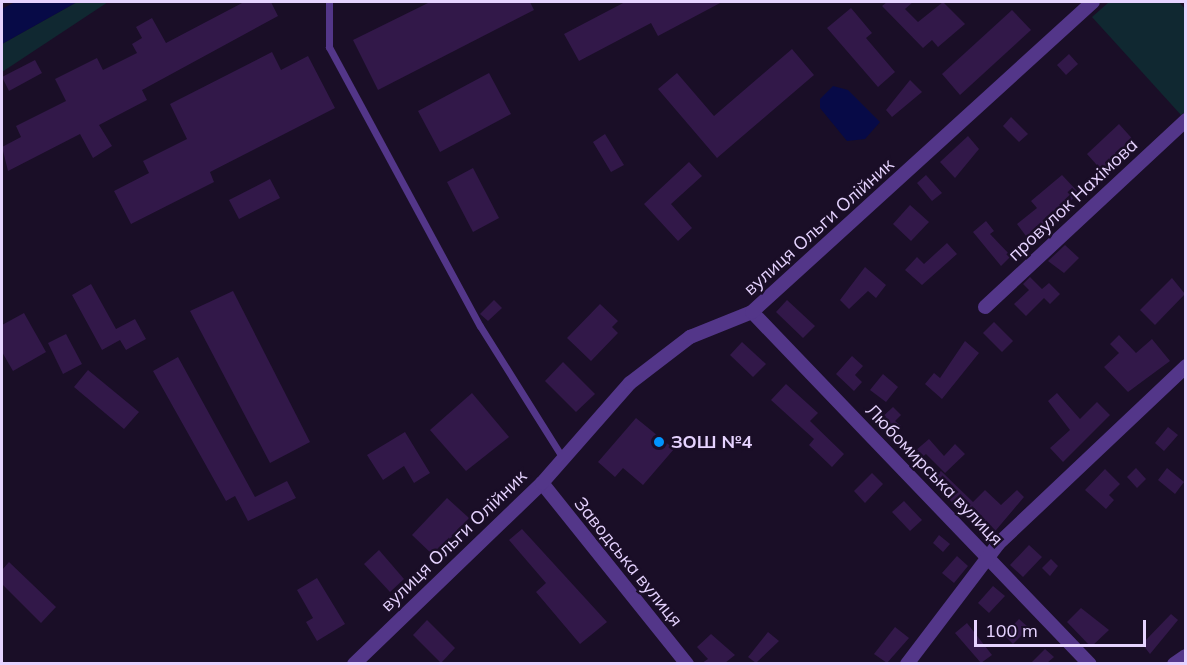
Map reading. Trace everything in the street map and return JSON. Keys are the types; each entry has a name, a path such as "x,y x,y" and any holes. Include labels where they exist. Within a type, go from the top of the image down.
{"street":[{"name":"вулиця Ольги Олійник","path":"354,663 542,483 561,455 630,383 672,350 752,312 1093,2"},
{"name":"провулок Нахімова","path":"985,307 1185,120"},
{"name":"Любомирська вулиця","path":"752,312 1090,663"},
{"path":"907,663 991,560 998,544 1185,366"},
{"name":"Заводська вулиця","path":"542,483 687,663"},
{"path":"1174,663 1185,656"}],"lane":[{"path":"329,2 329,47 480,326 561,455"}],"shaded area":[{"path":"15,2 77,2 2,44 2,9"},
{"path":"77,2 108,2 2,72 2,44"},
{"path":"1109,2 1179,2 1185,9 1186,111 1181,115 1092,17"},
{"path":"833,86 848,90 880,122 865,139 847,141 820,108 820,99"}],"building":[{"path":"244,2 271,2 278,16 142,90 147,100 99,125 112,146 93,158 80,134 8,171 2,147 21,137 16,126 66,101 55,79 97,58 103,70 137,53 132,44 142,38 136,27 152,18 166,43"},
{"path":"430,2 530,2 534,10 378,90 353,40"},
{"path":"625,2 722,2 658,36 651,23 579,61 564,34"},
{"path":"887,2 913,2 905,9 918,22 943,2 965,24 938,47 932,40 923,48 882,6"},
{"path":"851,8 872,33 866,38 895,72 878,87 827,28"},
{"path":"1012,10 1031,30 960,95 942,74"},
{"path":"792,49 814,75 717,158 658,89 677,73 714,116"},
{"path":"272,52 281,70 308,56 335,108 210,172 214,182 131,224 114,191 149,173 143,161 187,139 170,104"},
{"path":"1069,54 1078,64 1066,75 1057,65"},
{"path":"35,60 42,73 9,91 2,77"},
{"path":"489,73 511,114 440,152 418,111"},
{"path":"910,80 922,92 892,117 886,110"},
{"path":"1011,117 1028,134 1019,142 1003,126"},
{"path":"1119,124 1137,144 1104,173 1087,154"},
{"path":"605,134 624,165 611,172 593,142"},
{"path":"968,136 979,149 955,178 940,162"},
{"path":"689,162 702,176 671,204 692,228 678,241 644,204"},
{"path":"473,168 499,218 473,232 447,182"},
{"path":"926,175 942,193 932,201 917,183"},
{"path":"1062,175 1079,193 1029,240 1017,224 1037,208 1031,201"},
{"path":"270,179 280,198 239,219 229,200"},
{"path":"910,205 929,222 911,241 893,224"},
{"path":"986,221 994,231 990,234 1011,256 1001,266 973,232"},
{"path":"947,243 957,254 922,285 905,270 917,257 924,264"},
{"path":"1065,245 1079,258 1064,273 1048,261"},
{"path":"865,267 886,285 876,298 868,291 849,309 840,300"},
{"path":"1030,277 1042,289 1049,283 1060,294 1050,304 1044,298 1026,316 1014,304 1029,290 1023,284"},
{"path":"1172,278 1185,294 1155,325 1140,310"},
{"path":"91,284 116,329 135,319 146,339 126,350 120,340 102,350 72,295"},
{"path":"233,291 310,442 270,463 190,311"},
{"path":"494,300 502,308 488,321 480,314"},
{"path":"787,300 815,326 803,338 776,312"},
{"path":"600,304 618,321 612,327 618,333 591,361 567,338"},
{"path":"24,313 46,352 13,371 2,352 2,325"},
{"path":"994,322 1013,341 1002,352 983,333"},
{"path":"66,334 82,364 63,374 48,343"},
{"path":"1119,335 1136,353 1152,339 1170,361 1128,392 1104,367 1119,353 1110,344"},
{"path":"965,341 979,353 942,399 925,384 934,373 940,378"},
{"path":"742,342 766,364 753,377 730,355"},
{"path":"852,356 863,366 855,375 862,382 854,391 836,374"},
{"path":"178,357 255,497 287,481 296,498 248,521 235,496 226,501 153,371"},
{"path":"563,362 595,394 576,412 545,381"},
{"path":"88,370 139,412 124,429 74,387"},
{"path":"883,374 898,387 886,402 870,390"},
{"path":"786,384 818,413 810,421 844,454 832,467 809,445 814,439 771,400"},
{"path":"472,393 509,437 466,471 430,430"},
{"path":"1057,393 1080,419 1097,402 1110,415 1063,462 1050,448 1070,430 1048,401"},
{"path":"893,407 901,415 895,421 901,426 893,435 878,421"},
{"path":"636,418 674,449 643,485 623,468 615,477 598,462"},
{"path":"1168,427 1178,435 1164,451 1155,443"},
{"path":"405,432 430,473 414,483 404,466 383,480 367,455"},
{"path":"929,439 944,456 955,444 965,454 945,473 926,454 921,458 915,451"},
{"path":"1136,468 1146,479 1137,488 1127,477"},
{"path":"1167,468 1184,482 1175,494 1158,480"},
{"path":"1105,469 1120,484 1109,495 1114,500 1106,509 1085,490"},
{"path":"941,471 973,502 985,490 1001,505 1017,490 1024,497 991,536 981,526 978,530 931,480"},
{"path":"872,473 883,484 865,503 854,491"},
{"path":"447,498 469,518 434,556 412,535"},
{"path":"904,501 922,520 910,531 892,512"},
{"path":"522,529 607,622 580,644 536,592 546,583 509,540"},
{"path":"939,535 950,544 943,552 933,543"},
{"path":"1029,545 1042,557 1023,577 1010,565"},
{"path":"379,550 404,579 390,592 364,564"},
{"path":"957,556 968,566 954,583 942,573"},
{"path":"1051,559 1058,566 1050,576 1042,568"},
{"path":"9,562 56,607 41,623 2,584 2,570"},
{"path":"317,578 345,624 317,641 306,622 313,618 297,590"},
{"path":"993,586 1005,596 989,613 978,603"},
{"path":"1081,608 1109,630 1091,647 1067,622"},
{"path":"1171,614 1178,620 1150,654 1142,644"},
{"path":"1019,619 1029,628 1013,644 1004,635"},
{"path":"427,620 455,648 441,663 413,635"},
{"path":"967,623 992,655 981,663 955,633"},
{"path":"895,627 909,638 887,663 874,654"},
{"path":"768,632 779,641 756,663 748,657"},
{"path":"711,634 735,655 725,663 702,663 708,659 697,647"},
{"path":"1045,649 1054,657 1047,663 1031,663"}],"place":[{"name":"ЗОШ №4","path":"659,442"}]}
